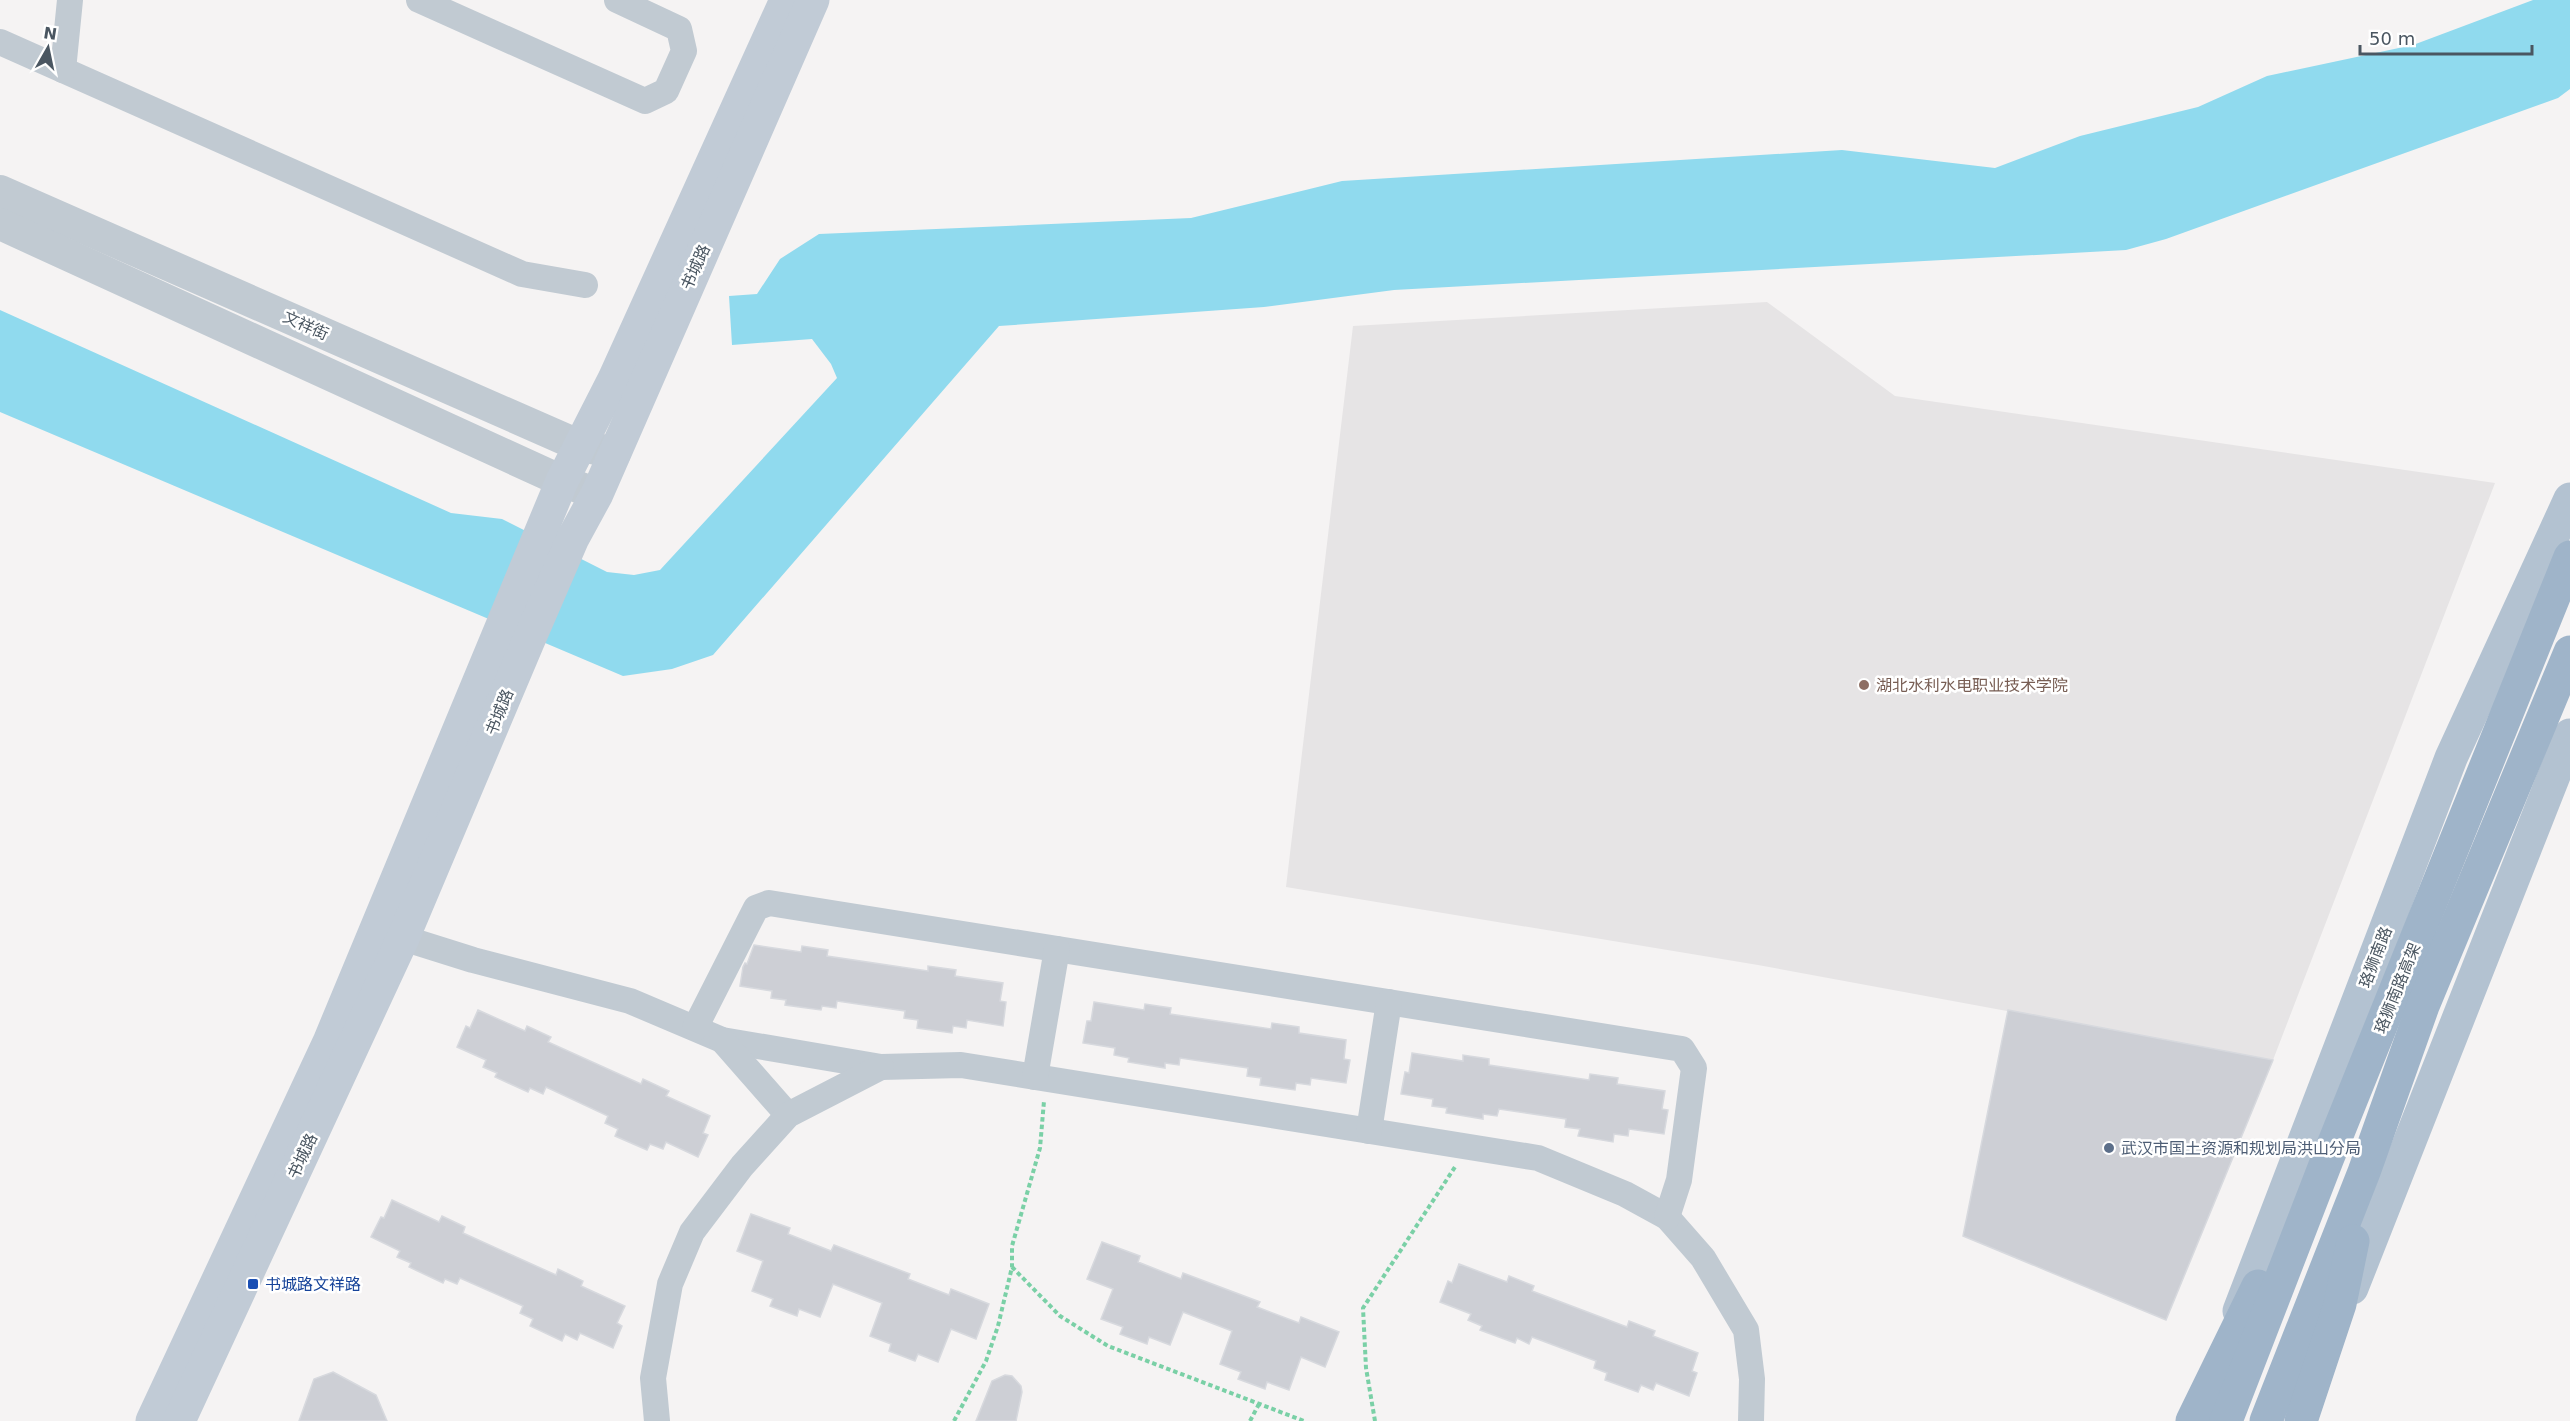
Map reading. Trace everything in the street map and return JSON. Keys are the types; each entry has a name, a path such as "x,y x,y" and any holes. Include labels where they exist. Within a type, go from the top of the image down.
{"highway":[{"name":"珞狮南路高架","path":"2226,1421 2326,1160 2570,557"},
{"name":"珞狮南路高架","path":"2266,1421 2364,1172 2423,1006 2570,652"},
{"path":"2192,1421 2268,1265 2326,1160"},
{"path":"2301,1421 2340,1304 2350,1260 2364,1172"}],"main road":[{"name":"书城路","path":"152,1421 329,1042 497,632 578,445 614,379 786,0"},
{"name":"书城路","path":"178,1421 403,938 573,538 597,494 813,0"},
{"name":"珞狮南路","path":"2197,1421 2451,758 2570,499"},
{"path":"2301,1421 2570,735"}],"street":[{"path":"63,70 70,0"},
{"path":"419,0 645,101 666,91 684,51 680,29 617,0"},
{"path":"0,42 522,274 585,285"},
{"name":"文祥街","path":"0,191 578,445 615,453"},
{"name":"文祥街","path":"0,224 562,481 597,494"},
{"path":"695,1028 756,908 769,903 1682,1049 1694,1068 1679,1180 1668,1217"},
{"path":"403,938 473,960 630,1001 722,1040 881,1067 961,1065 1538,1158 1625,1194 1668,1217 1703,1258 1746,1330 1752,1379 1751,1421"},
{"path":"1040,1078 1056,949"},
{"path":"1369,1131 1389,1002"},
{"path":"722,1040 788,1115"},
{"path":"657,1421 653,1378 670,1284 692,1233 742,1166 788,1115 881,1067"}],"path":[{"path":"954,1421 986,1361 998,1326 1012,1267 1012,1246 1040,1148 1040,1078"},
{"path":"1375,1421 1366,1368 1364,1308 1468,1147"},
{"path":"1012,1267 1060,1316 1108,1346 1304,1421"},
{"path":"1250,1421 1259,1404"}],"shaded area":[{"name":"湖北水利水电职业技术学院","path":"1767,302 1895,396 2495,483 2273,1060 1758,965 1286,887 1353,326"}],"water":[{"path":"2533,0 2570,0 2570,89 2558,98 2166,239 2126,250 1394,290 1264,307 999,326 713,655 672,669 623,676 0,412 0,310 451,513 502,519 607,572 634,575 660,570 837,378 831,364 812,339 732,345 729,296 757,294 780,259 819,234 1191,218 1342,181 1842,150 1995,168 2080,136 2198,107 2267,76 2413,45"}],"building":[{"path":"754,945 801,952 802,946 828,950 827,956 928,971 928,966 956,970 955,976 1003,983 1000,1001 1006,1002 1003,1026 967,1020 966,1028 953,1026 952,1033 917,1028 918,1020 904,1018 905,1011 837,1001 836,1008 822,1006 821,1010 785,1005 786,1000 771,998 772,991 740,986 743,967 745,963 747,964"},
{"path":"1094,1002 1144,1010 1145,1004 1171,1008 1170,1014 1271,1029 1272,1023 1299,1027 1299,1033 1346,1040 1344,1059 1350,1060 1346,1083 1311,1078 1310,1085 1296,1083 1295,1090 1260,1085 1261,1078 1247,1076 1248,1068 1180,1058 1179,1065 1165,1063 1165,1068 1128,1062 1129,1058 1114,1055 1115,1048 1083,1043 1087,1021 1091,1021"},
{"path":"478,1010 525,1031 527,1026 551,1037 548,1042 641,1084 643,1079 669,1091 666,1096 710,1116 703,1133 708,1135 698,1157 666,1142 663,1149 650,1144 647,1150 615,1136 618,1129 605,1123 608,1116 546,1087 543,1094 530,1088 528,1092 495,1077 497,1073 483,1067 486,1060 457,1047 466,1026 470,1028"},
{"name":"武汉市国土资源和规划局洪山分局","path":"2008,1010 2273,1060 2166,1320 1963,1236"},
{"path":"1412,1053 1463,1061 1463,1055 1489,1059 1489,1065 1589,1080 1590,1074 1618,1078 1617,1084 1665,1091 1662,1109 1668,1110 1664,1134 1629,1129 1628,1136 1614,1134 1613,1142 1578,1136 1580,1129 1565,1127 1566,1119 1499,1109 1497,1116 1483,1114 1483,1119 1446,1113 1447,1108 1432,1106 1433,1099 1401,1094 1405,1072 1409,1073"},
{"path":"392,1200 439,1222 442,1216 465,1227 463,1233 556,1275 558,1269 583,1281 581,1286 625,1306 617,1323 622,1326 613,1348 580,1333 577,1340 565,1334 562,1341 530,1326 533,1319 520,1313 523,1306 460,1278 457,1284 445,1279 443,1283 409,1267 411,1263 397,1257 400,1251 371,1237 381,1217 384,1218"},
{"path":"751,1214 790,1228 788,1234 831,1251 834,1245 910,1274 908,1279 949,1295 951,1289 989,1304 976,1339 951,1329 938,1362 918,1354 915,1361 889,1351 891,1344 870,1336 882,1303 833,1284 820,1317 799,1309 797,1316 770,1306 773,1299 752,1291 763,1261 737,1251"},
{"path":"1102,1242 1140,1256 1138,1262 1181,1279 1183,1273 1260,1302 1257,1307 1299,1323 1301,1317 1339,1332 1325,1367 1301,1357 1289,1390 1267,1382 1265,1389 1238,1379 1241,1372 1220,1364 1232,1331 1183,1312 1170,1345 1149,1337 1147,1344 1120,1334 1123,1327 1101,1319 1113,1289 1087,1279"},
{"path":"1459,1264 1507,1282 1509,1276 1534,1286 1532,1291 1627,1327 1629,1321 1655,1331 1653,1336 1698,1353 1692,1371 1697,1373 1689,1396 1656,1383 1653,1390 1641,1385 1638,1392 1605,1380 1607,1373 1594,1368 1596,1361 1532,1337 1529,1344 1517,1338 1515,1343 1480,1330 1482,1326 1468,1320 1471,1314 1440,1302 1448,1281 1452,1283"},
{"path":"333,1372 376,1395 387,1421 299,1421 314,1379"},
{"path":"1005,1375 1012,1376 1021,1386 1022,1392 1016,1421 976,1421 992,1381"}],"place":[{"name":"湖北水利水电职业技术学院","path":"1864,685"},
{"name":"武汉市国土资源和规划局洪山分局","path":"2109,1148"},
{"name":"书城路文祥路","path":"253,1284"}]}
